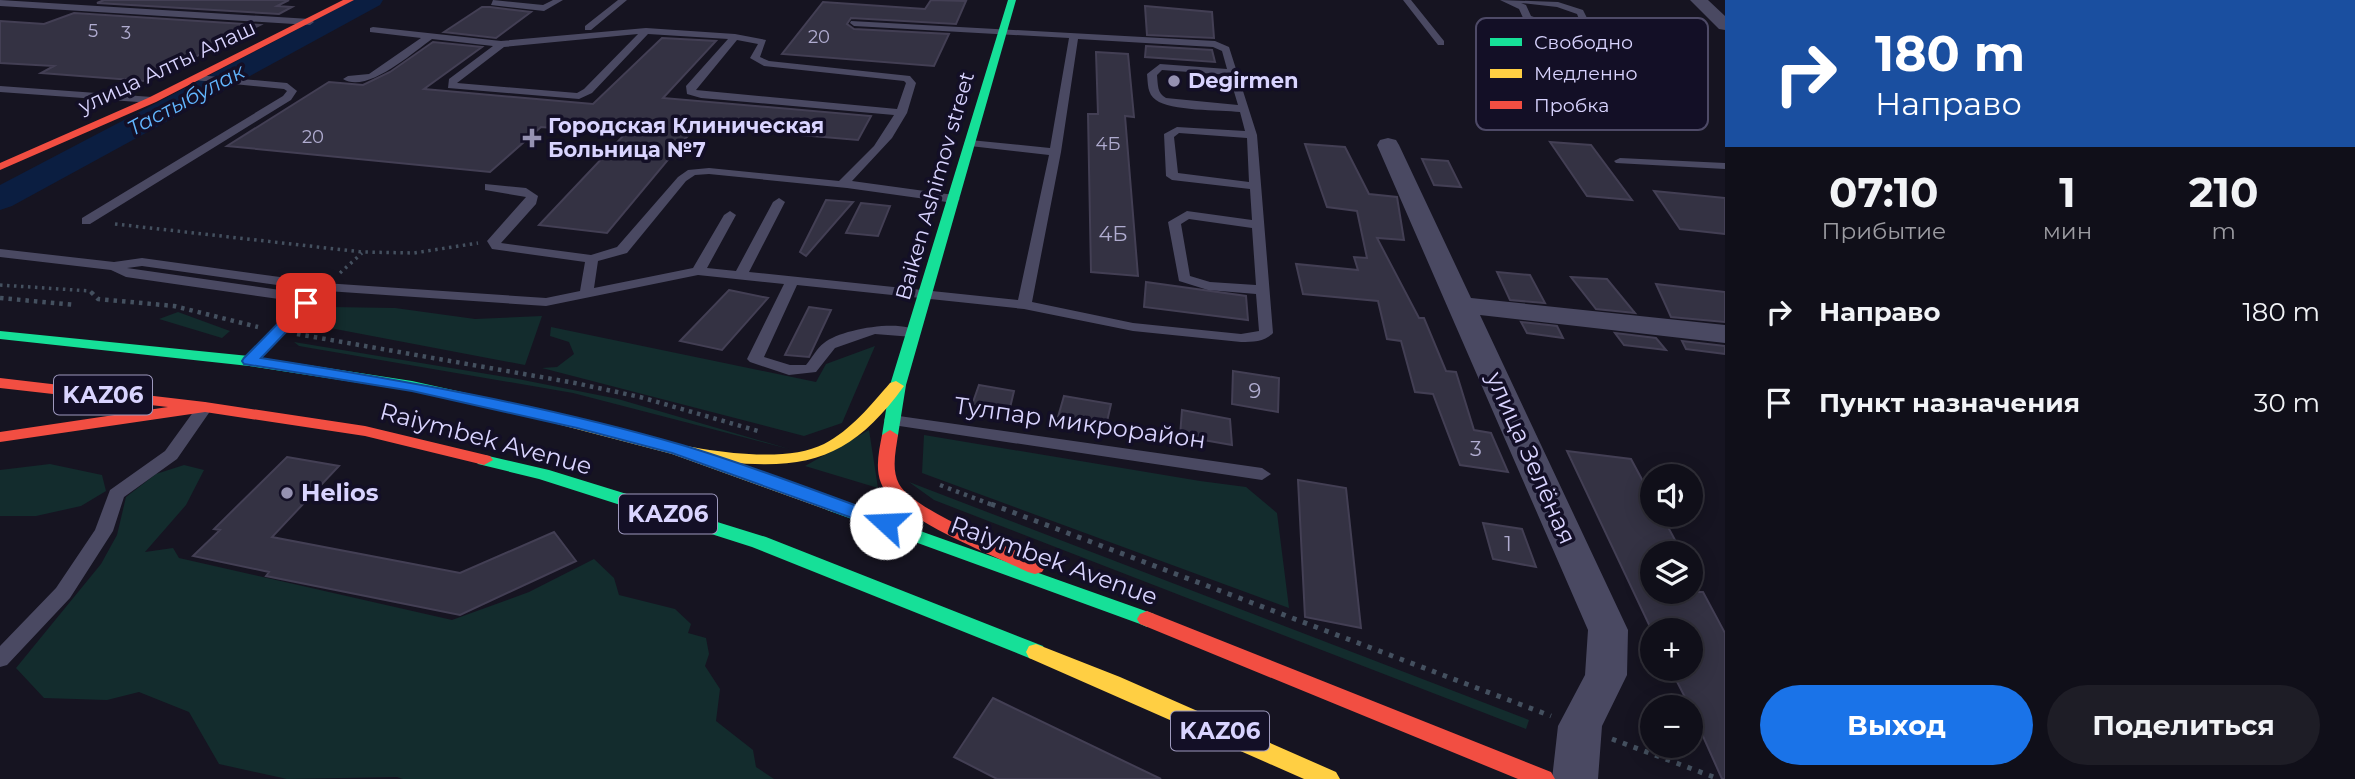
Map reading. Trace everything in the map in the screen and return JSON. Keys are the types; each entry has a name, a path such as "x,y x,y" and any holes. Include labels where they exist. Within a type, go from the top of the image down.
{"main road":[{"name":"улица Алты Алаш","path":"0,167 205,79 351,0"},
{"name":"Baiken Ashimov street","path":"898,385 1012,0"},
{"name":"Raiymbek Avenue","path":"0,335 249,361 412,386 579,423 678,450 1144,618 1543,779"},
{"name":"Raiymbek Avenue","path":"0,383 205,407 378,434 542,474 759,542 1112,683 1328,779"},
{"path":"898,385 885,466 893,490 930,517 1144,618"},
{"path":"678,450 760,461 796,460 819,454 830,450 874,417 898,385"},
{"path":"0,436 205,407"}],"street":[{"path":"1698,0 1725,25"},
{"name":"улица Зелёная","path":"1388,145 1608,629 1606,675 1580,726 1575,779"},
{"path":"1462,305 1725,334"}],"lane":[{"path":"500,0 494,3 544,8 559,0"},
{"path":"588,28 623,0"},
{"path":"1407,0 1441,43"},
{"path":"1504,0 1523,7 1527,18"},
{"path":"1513,0 1559,5 1580,12 1583,18"},
{"path":"0,3 310,22"},
{"path":"0,253 114,267 142,262 324,286 546,302 698,271 1024,305 1133,327 1241,338 1257,337 1266,332 1252,135 1229,53 1215,44 854,23"},
{"path":"373,30 501,44 646,31 735,37 763,42 755,58 767,64 907,78 911,83 902,113 881,148 844,181 846,185"},
{"path":"501,44 453,81 452,86 579,96 588,91 646,31"},
{"path":"348,79 372,77 430,36"},
{"path":"735,37 691,88 691,92 701,96 902,113"},
{"path":"1024,305 1055,152 1074,37"},
{"path":"1233,72 1160,67 1152,74 1153,94 1156,98 1168,102 1244,109"},
{"path":"86,221 287,98 292,91 286,86 205,79"},
{"path":"0,89 152,100"},
{"path":"1252,135 1177,130 1168,136 1172,176 1257,186"},
{"path":"970,144 1055,152"},
{"path":"1620,161 1725,166"},
{"path":"489,187 526,192 533,196 532,201 493,241 498,246 592,259 622,250 682,178 692,172 709,171 846,185 954,199"},
{"path":"741,275 779,202"},
{"path":"698,271 730,215"},
{"path":"1257,225 1187,215 1174,222 1185,278 1208,286 1261,290"},
{"path":"586,294 592,259"},
{"path":"114,267 126,273 311,299"},
{"path":"793,280 780,302 755,359 789,370 811,369 830,345 841,341 874,330 913,333"},
{"path":"249,361 324,286"},
{"path":"0,659 63,593 104,531 116,494 171,455 205,407"},
{"name":"Тулпар микрорайон","path":"892,420 1262,474"}],"path":[{"path":"86,221 362,252 414,253 493,241"},
{"path":"0,298 76,304"}],"green space":[{"path":"331,307 395,308 475,319 542,316 525,365 309,324"},
{"path":"178,312 230,331 222,338 159,319"},
{"path":"551,327 816,382 826,364 875,346 842,423 804,436 542,368 557,367 574,354 569,342 550,336"},
{"path":"294,342 518,379 618,399 789,449 573,393 299,346"},
{"path":"869,430 878,488 805,466"},
{"path":"924,435 1246,487 1277,513 1289,608 922,473"},
{"path":"50,464 102,475 106,491 81,506 36,516 0,516 0,470"},
{"path":"184,465 204,470 186,505 145,552 173,548 179,558 452,620 529,592 594,559 614,578 619,595 675,609 691,624 688,633 706,638 709,654 705,666 720,689 716,721 753,750 756,767 774,779 287,779 219,764 189,712 139,692 107,700 44,698 16,668 101,564 117,535 126,497 156,474"},
{"path":"909,482 1529,720 1526,729 934,500"}],"building":[{"path":"104,0 289,0 277,6 292,7 279,14 97,3"},
{"path":"931,0 966,1 956,24 851,18 847,24 854,29 949,34 934,66 782,54 823,2 925,9"},
{"path":"1145,6 1212,12 1214,38 1147,35"},
{"path":"482,7 531,12 496,38 444,32"},
{"path":"74,13 260,25 185,62 180,61 145,81 41,73 54,66 0,63 0,21 44,24"},
{"name":"Городская Клиническая Больница №7","path":"662,38 716,41 663,98 871,116 858,140 696,126 607,233 539,225 625,134 541,127 490,172 227,146 329,82 363,85 390,72 433,42 482,47 424,89 593,104"},
{"path":"1146,46 1212,50 1215,62 1145,57"},
{"path":"1096,52 1128,54 1134,117 1125,116 1138,276 1091,272 1088,114 1098,114"},
{"path":"1550,142 1591,145 1632,200 1587,196"},
{"path":"1305,144 1345,147 1369,194 1397,197 1404,240 1377,238 1419,318 1424,318 1446,371 1456,372 1474,430 1491,433 1508,472 1460,465 1433,394 1415,392 1401,341 1387,339 1378,301 1303,294 1296,264 1358,270 1354,257 1367,258 1357,211 1327,207"},
{"path":"1422,159 1448,161 1461,187 1434,185"},
{"path":"1654,191 1725,198 1725,234 1680,229"},
{"path":"826,200 853,202 806,256 800,252"},
{"path":"861,203 890,206 878,236 846,233"},
{"path":"1497,272 1530,275 1545,303 1510,300"},
{"path":"1571,277 1607,279 1635,313 1596,309"},
{"path":"1146,282 1246,296 1248,320 1144,307"},
{"path":"1656,284 1725,292 1725,322 1671,317"},
{"path":"729,290 768,298 722,350 680,341"},
{"path":"809,307 831,310 809,357 785,355"},
{"path":"1521,322 1557,326 1563,338 1527,333"},
{"path":"1615,333 1656,338 1666,350 1624,345"},
{"path":"1682,341 1725,346 1725,354 1686,349"},
{"path":"1233,371 1279,378 1278,412 1232,404"},
{"path":"979,385 1014,391 1009,412 972,405"},
{"path":"1064,396 1111,404 1106,426 1058,417"},
{"path":"1182,410 1230,419 1232,445 1180,436"},
{"path":"1567,451 1631,459 1640,476 1640,527 1668,527 1676,541 1640,541 1640,604 1703,604 1703,592 1725,633 1725,779 1722,779 1703,736 1703,695 1684,695 1677,681 1703,681 1703,618 1646,618"},
{"path":"287,457 339,466 272,537 460,573 554,532 576,561 460,615 266,576 269,572 193,556 220,530 214,529"},
{"path":"1298,480 1346,488 1361,628 1305,617"},
{"path":"1483,523 1522,529 1536,567 1493,559"},
{"path":"993,698 1161,779 997,779 954,757"}],"waterway":[{"name":"Тастыбулак","path":"0,199 371,0"}],"traffic: fast":[{"path":"890,435 898,385 1012,0"},
{"path":"0,335 249,361 412,386 525,411"},
{"path":"484,460 543,474 759,542 1036,652"},
{"path":"833,506 1147,619"}],"traffic: slow":[{"path":"695,452 759,459 808,456 851,434 873,414 896,386"},
{"path":"525,411 678,450 833,506"},
{"path":"1036,652 1328,779"}],"traffic: jam":[{"path":"0,167 152,100 350,0"},
{"path":"0,383 205,407 365,431 484,460"},
{"path":"0,437 205,407"},
{"path":"890,435 887,475 892,488 901,498 936,520 1035,567"},
{"path":"1147,619 1543,779"}],"place":[{"name":"Degirmen","path":"1174,81"},
{"name":"Городская Клиническая Больница №7","path":"532,138"},
{"name":"Helios","path":"287,493"}],"route":[{"path":"306,303 249,361 412,386 579,423 678,450 886,523"}]}
